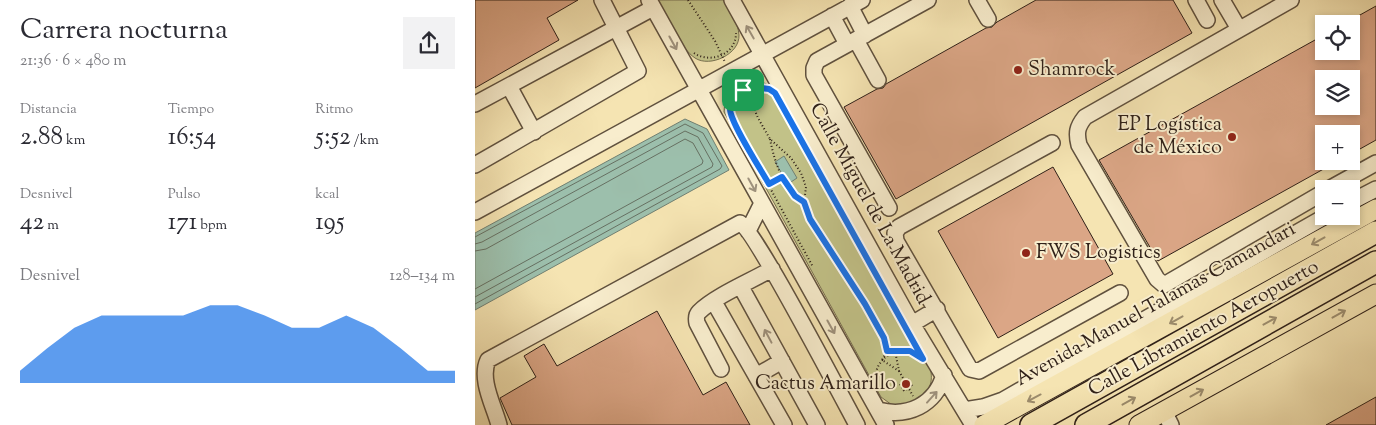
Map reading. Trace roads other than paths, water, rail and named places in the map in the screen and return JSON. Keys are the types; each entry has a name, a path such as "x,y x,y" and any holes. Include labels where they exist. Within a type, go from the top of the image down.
{"highway":[{"name":"Calle Libramiento Aeropuerto","path":"1031,425 1376,232"},
{"name":"Calle Libramiento Aeropuerto","path":"1086,425 1376,262"}],"main road":[{"name":"Avenida Manuel Talamas Camandari","path":"984,425 1376,209"},
{"path":"1139,425 1168,418 1376,294"},
{"path":"1038,380 1109,357"}],"street":[{"path":"475,165 638,71 602,0"},
{"name":"Calle Miguel de La Madrid","path":"732,0 912,324 921,349 944,375 973,425"},
{"path":"889,208 814,76 814,68 817,61 928,0"},
{"path":"977,0 988,19"},
{"path":"1197,0 1207,20"},
{"path":"1222,0 1239,29"},
{"path":"1291,0 1085,117 1077,130 1079,145 1157,279 1164,285 1315,196"},
{"path":"475,212 856,3 856,40"},
{"path":"475,104 617,28 651,4 886,425"},
{"path":"832,16 856,40 878,80"},
{"path":"509,86 535,132"},
{"path":"1052,143 897,230 895,233 896,241 970,369 979,371 1121,293"},
{"path":"1345,180 1376,163"},
{"path":"1360,197 1376,189"},
{"path":"748,231 762,203"},
{"path":"964,410 983,407 1003,400 1315,222"},
{"path":"499,425 485,379 484,369 489,360 739,224 743,224 772,269 857,425"},
{"path":"721,369 697,323 696,317 714,302 772,269"},
{"path":"741,287 817,425"},
{"path":"714,302 784,425"},
{"path":"912,324 937,309"},
{"path":"921,349 949,330"},
{"path":"755,376 782,361"},
{"path":"878,410 899,414 920,407 935,394 944,375"}],"water":[{"path":"685,119 707,129 729,170 475,310 475,233"},
{"path":"784,156 797,178 788,184 775,162"}],"place":[{"name":"Shamrock","path":"1018,70"},
{"name":"EP Logística de México","path":"1232,137"},
{"name":"FWS Logistics","path":"1026,253"},
{"name":"Cactus Amarillo","path":"906,384"}]}
